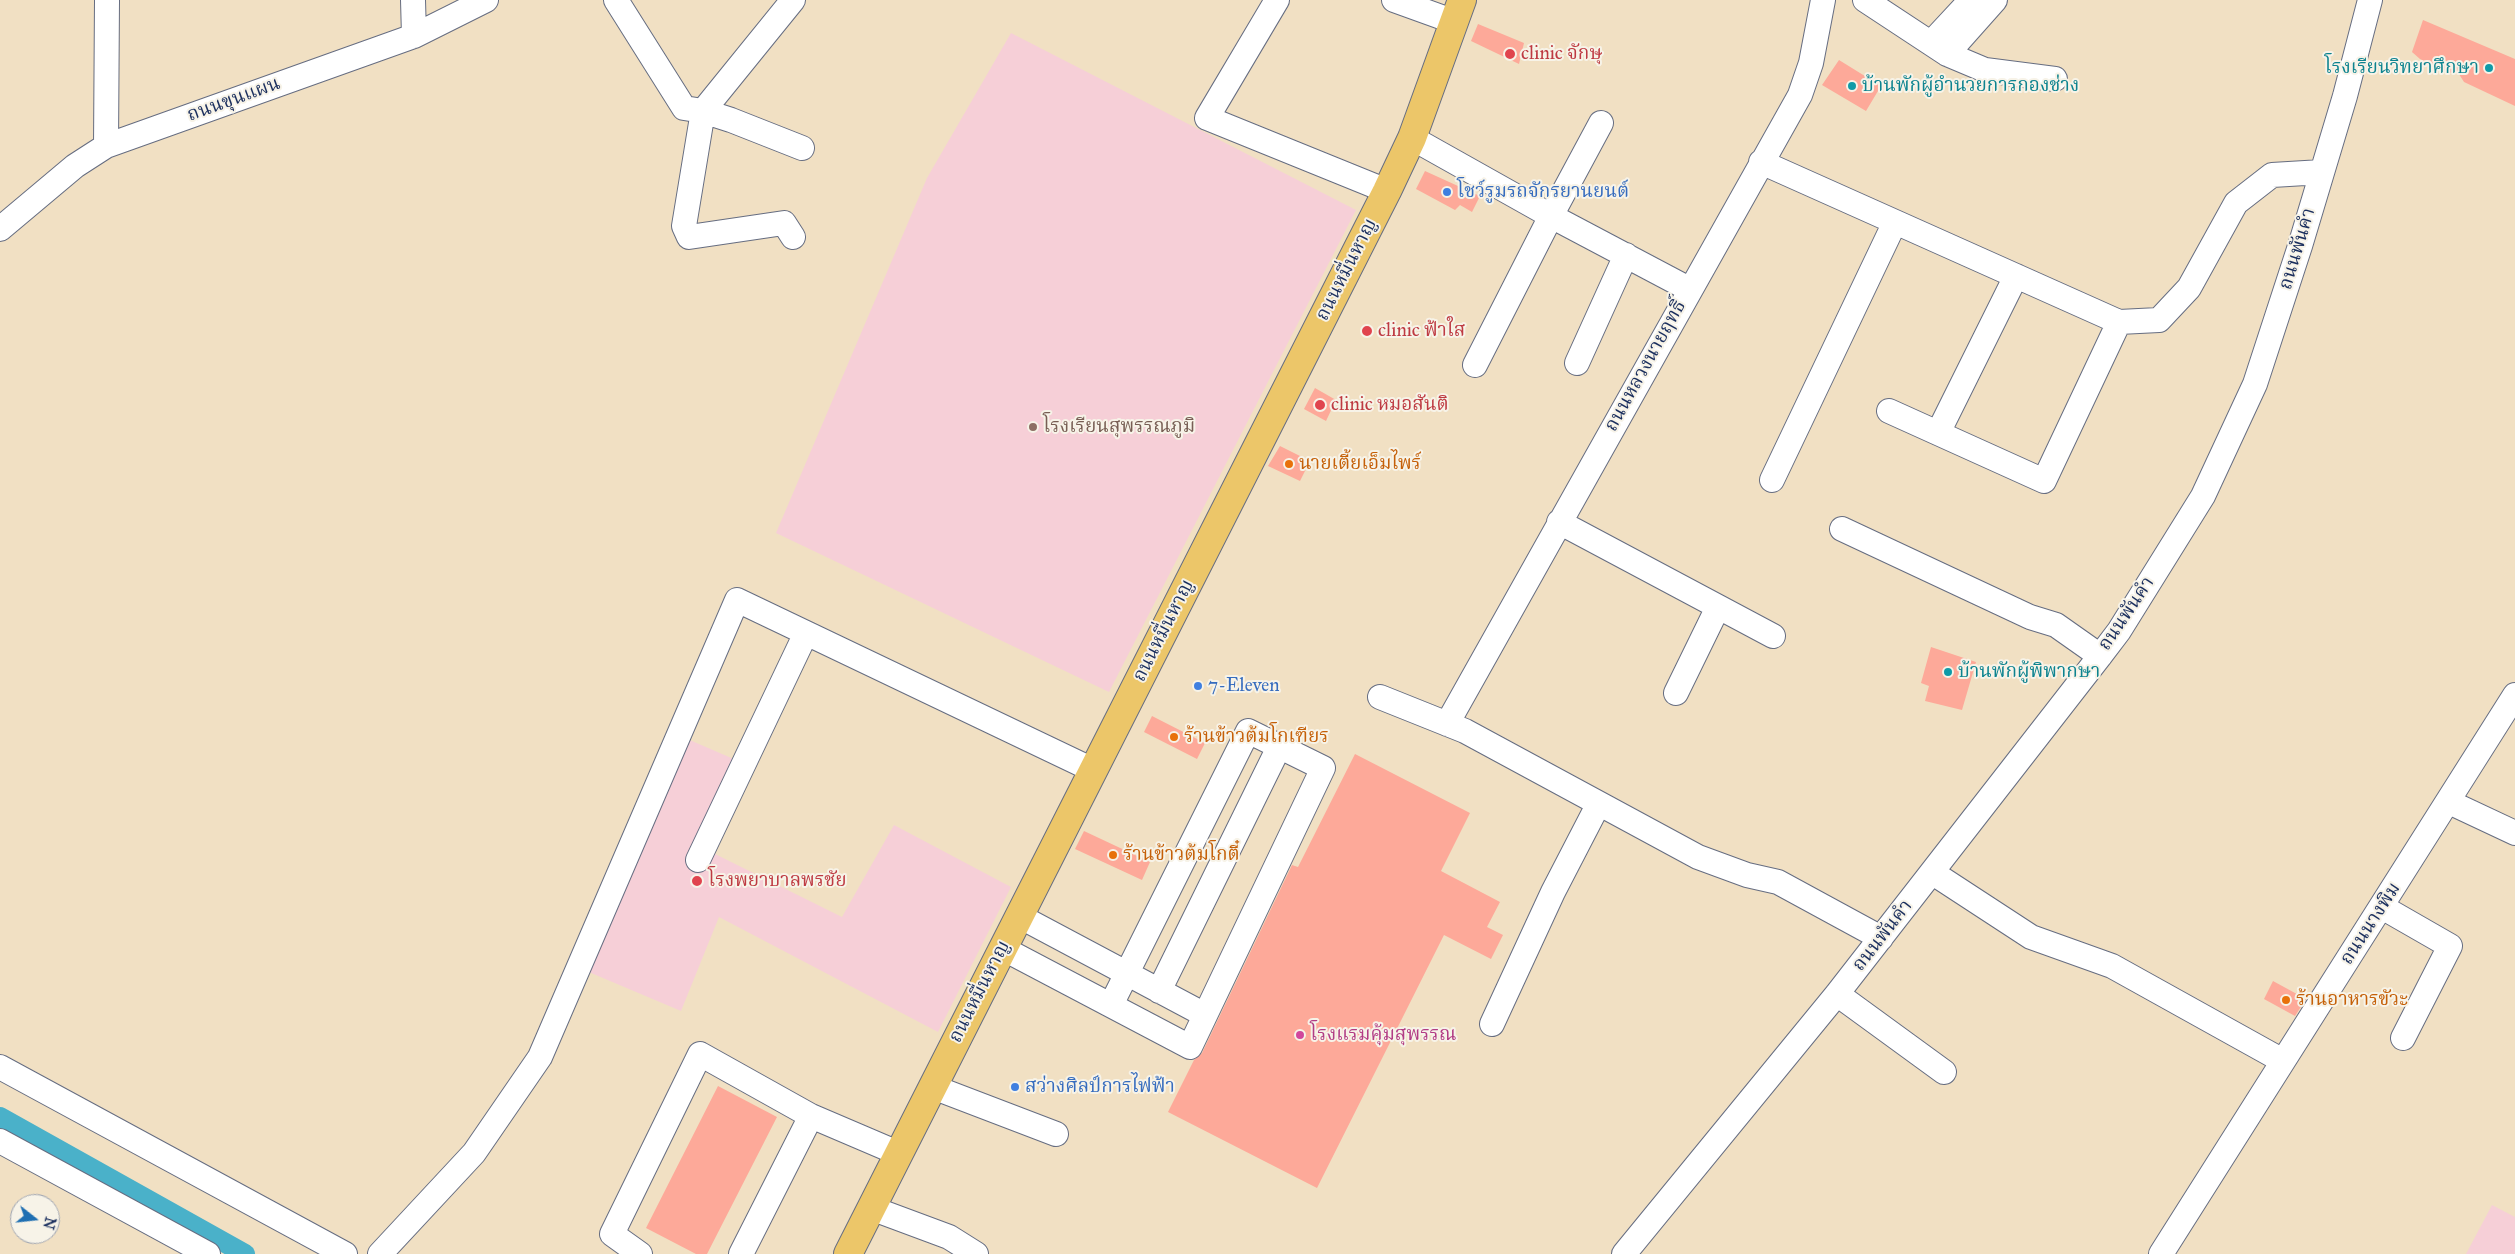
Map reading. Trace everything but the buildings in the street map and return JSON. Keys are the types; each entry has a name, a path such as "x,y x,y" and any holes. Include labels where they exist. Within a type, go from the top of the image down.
{"main road":[{"name":"ถนนหมื่นหาญ","path":"848,1254 1387,190 1412,138 1459,11"}],"street":[{"path":"106,146 107,0"},
{"path":"413,0 414,36"},
{"name":"ถนนขุนแผน","path":"0,229 75,166 106,146 414,36 486,0"},
{"path":"616,0 684,108 703,111 802,148"},
{"path":"793,0 703,111 684,226 689,237 784,223 793,237"},
{"path":"1277,0 1208,118 1387,190"},
{"path":"1394,0 1459,11"},
{"name":"ถนนหลวงนายฤทธิ์","path":"1447,724 1800,94 1812,63 1822,0"},
{"path":"1865,0 1939,48 1985,70 2055,79"},
{"path":"1939,48 1971,0"},
{"path":"1939,48 1995,0"},
{"name":"ถนนพันคำ","path":"1624,1254 1837,994 2100,656 2118,631 2202,496 2255,384 2322,172 2370,0"},
{"path":"1475,365 1550,216 1601,123"},
{"path":"1412,138 1550,216 1690,289"},
{"path":"1761,162 2119,322 2159,320 2189,288 2236,202 2272,175 2322,172"},
{"path":"1772,480 1895,222"},
{"path":"1577,363 1626,255"},
{"path":"1938,433 2016,276"},
{"path":"1889,411 2044,481 2119,322"},
{"path":"1559,522 1773,636"},
{"path":"1842,528 2030,617 2056,625 2100,656"},
{"path":"380,1254 474,1153 540,1058 737,600 1093,770"},
{"path":"1676,693 1718,607"},
{"path":"698,860 806,633"},
{"name":"ถนนนางพิม","path":"2161,1254 2515,695"},
{"path":"1380,696 1465,732 1698,857 1747,874 1778,882 1881,938"},
{"path":"1002,948 1190,1047 1323,768 1248,731 1111,1005"},
{"path":"1159,991 1280,746"},
{"path":"2448,802 2515,833"},
{"path":"1492,1024 1553,892 1598,805"},
{"path":"1933,873 2031,937 2112,966 2283,1060"},
{"path":"2382,907 2450,946 2403,1038"},
{"path":"1019,916 1205,1015"},
{"path":"1837,994 1944,1072"},
{"path":"640,1254 612,1234 700,1054 811,1116 900,1154"},
{"path":"0,1067 345,1254"},
{"path":"933,1087 1056,1134"},
{"path":"741,1254 811,1116"},
{"path":"0,1140 208,1254"},
{"path":"871,1208 949,1237 976,1254"}],"shaded area":[{"name":"โรงเรียนสุพรรณภูมิ","path":"1011,33 1356,210 1109,692 776,533 927,178"},
{"name":"โรงพยาบาลพรชัย","path":"685,738 736,760 697,845 842,917 894,825 1011,887 938,1032 719,917 681,1011 584,970"},
{"path":"2492,1205 2515,1217 2515,1254 2466,1254"}],"waterway":[{"path":"0,1117 245,1254"}],"place":[{"name":"clinic จักษุ","path":"1510,54"},
{"name":"โรงเรียนวิทยาศึกษา","path":"2489,68"},
{"name":"บ้านพักผู้อำนวยการกองช่าง","path":"1852,86"},
{"name":"โชว์รูมรถจักรยานยนต์","path":"1447,192"},
{"name":"clinic ฟ้าใส","path":"1367,331"},
{"name":"clinic หมอสันติ","path":"1320,405"},
{"name":"โรงเรียนสุพรรณภูมิ","path":"1033,427"},
{"name":"นายเตี้ยเอ็มไพร์","path":"1289,464"},
{"name":"บ้านพักผู้พิพากษา","path":"1948,672"},
{"name":"7-Eleven","path":"1198,686"},
{"name":"ร้านข้าวต้มโกเฑียร","path":"1174,737"},
{"name":"ร้านข้าวต้มโกตี๋","path":"1113,855"},
{"name":"โรงพยาบาลพรชัย","path":"697,881"},
{"name":"ร้านอาหารขัวะ","path":"2286,1000"},
{"name":"โรงแรมคุ้มสุพรรณ","path":"1300,1035"},
{"name":"สว่างศิลป์การไฟฟ้า","path":"1015,1087"}]}
